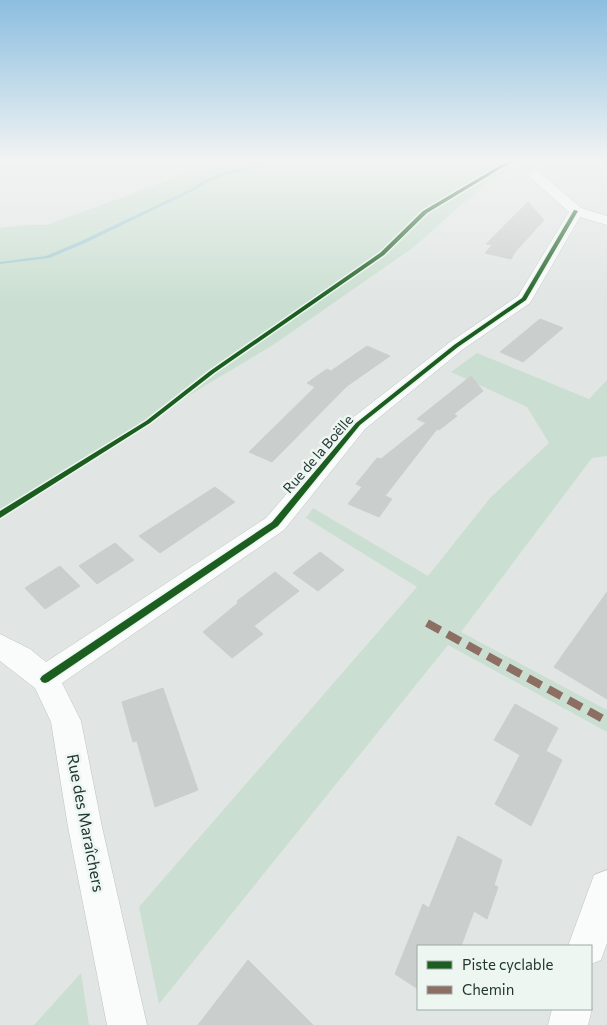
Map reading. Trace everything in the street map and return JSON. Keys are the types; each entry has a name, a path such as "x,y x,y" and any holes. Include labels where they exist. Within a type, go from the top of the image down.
{"street":[{"path":"573,208 607,220"},
{"name":"Rue de la Boëlle","path":"45,679 275,524 358,424 456,346 524,299 576,210"},
{"name":"Rue des Maraîchers","path":"0,646 20,658 45,679 66,721 85,827 127,1025"},
{"path":"587,945 607,888"},
{"path":"568,1025 572,1010"}],"green space":[{"path":"94,208 458,208 414,247 273,345 61,472 0,517 0,228 47,225"},
{"path":"477,353 589,399 607,380 607,456 592,458 461,632 607,710 607,732 448,645 159,1004 139,907 417,587 306,518 313,508 428,576 490,498 549,443 527,407 451,372"},
{"path":"81,973 89,1025 34,1025"}],"building":[{"path":"522,208 533,208 544,220 511,259 485,253 492,245 486,244"},
{"path":"540,319 563,328 523,362 500,352"},
{"path":"367,346 390,356 347,386 272,462 249,452 315,387 307,383 327,369 331,371"},
{"path":"471,376 483,391 454,414 457,416 439,430 437,429 385,496 392,499 379,517 348,504 362,487 356,484 377,458 381,459 426,423 417,419"},
{"path":"215,487 235,502 160,553 139,536"},
{"path":"115,543 134,560 97,584 79,566"},
{"path":"320,552 344,570 318,591 293,573"},
{"path":"60,566 80,586 45,609 25,588"},
{"path":"275,572 299,591 254,626 263,634 232,658 203,632 238,603 237,601"},
{"path":"607,592 607,699 554,667"},
{"path":"163,688 198,790 155,807 137,741 133,742 122,702"},
{"path":"515,704 558,728 546,751 562,760 531,826 495,804 520,755 494,740"},
{"path":"458,836 502,860 494,885 498,887 487,919 474,911 461,945 417,945 417,988 395,974 423,904 429,908"},
{"path":"248,960 313,1025 198,1025"}],"waterway":[{"path":"0,263 47,257 155,208"}],"marked path":[{"path":"427,623 607,721"}],"cycle path":[{"path":"0,515 148,422 212,372 382,254 425,212 432,208"},
{"path":"45,679 275,524 358,424 456,346 524,299 576,211"}]}
